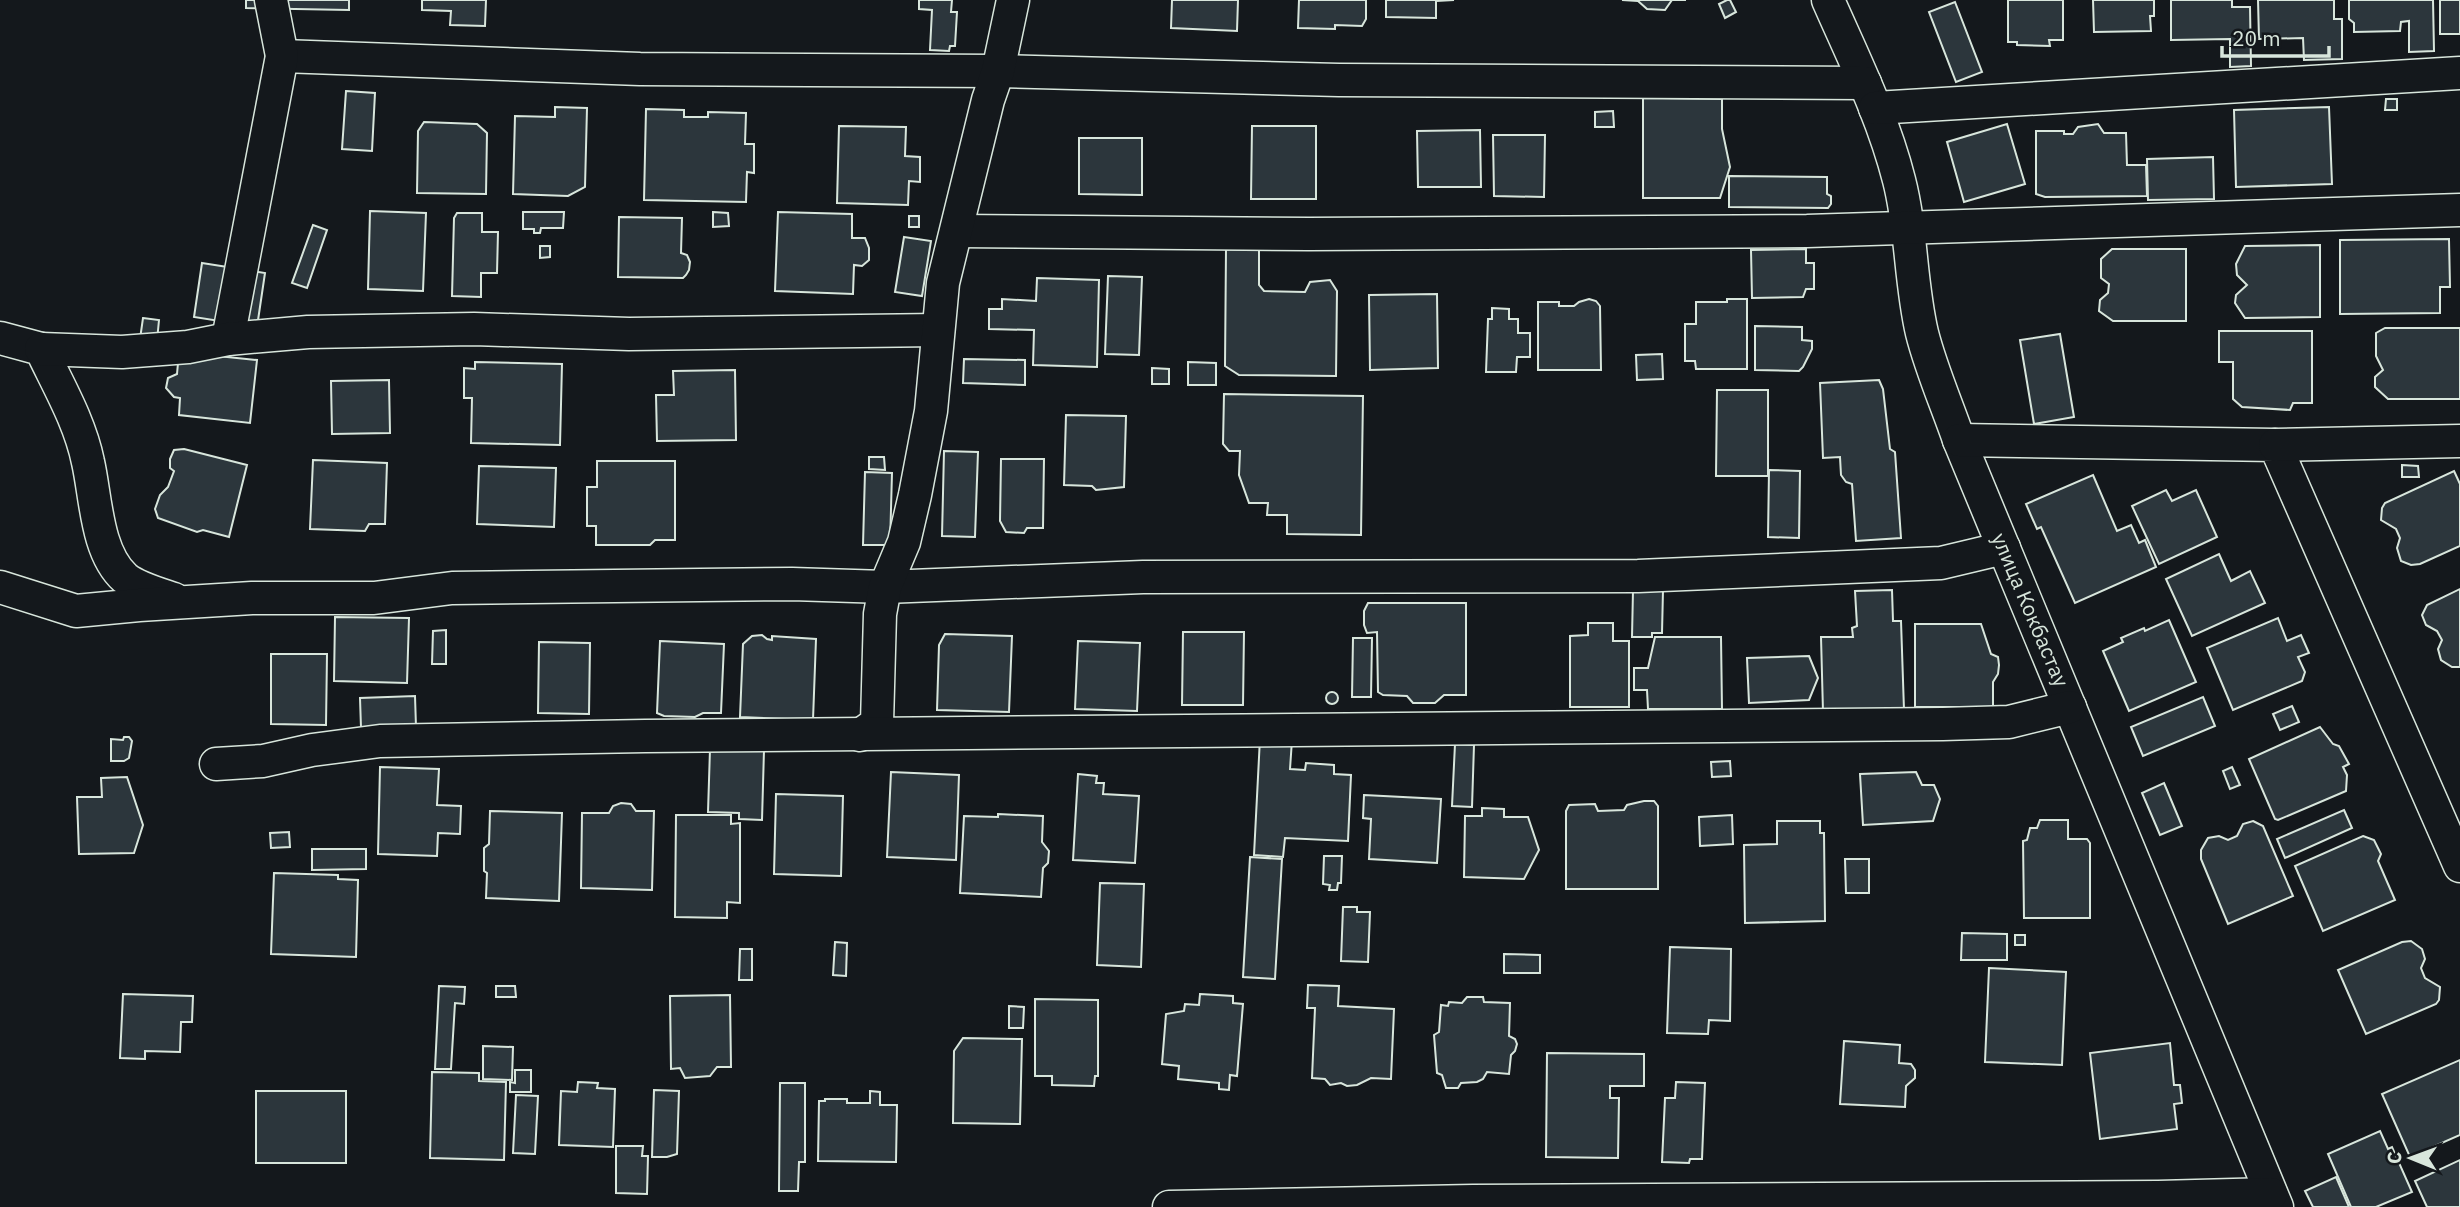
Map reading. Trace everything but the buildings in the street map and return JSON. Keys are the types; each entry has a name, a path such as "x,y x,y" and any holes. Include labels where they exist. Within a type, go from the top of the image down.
{"street":[{"path":"229,340 282,55 271,0"},
{"path":"860,735 877,723 880,614 885,587 904,542 915,495 931,411 943,283 988,100 998,71 1013,0"},
{"name":"улица Кокбастау","path":"1828,0 1870,96 1899,179 1909,227 1912,276 1922,335 1959,440 2274,1201"},
{"path":"282,55 640,69 998,71 1870,96 2460,73"},
{"path":"957,231 1308,234 1807,231 2460,210"},
{"path":"0,338 41,349 122,352 308,332 460,329 629,334 937,330"},
{"path":"41,349 76,422 88,462 95,513 108,553 125,578 182,602"},
{"path":"1959,440 2275,445 2460,441"},
{"path":"2275,445 2460,866"},
{"path":"0,587 76,611 252,598 374,598 452,588 764,584 885,587 1143,577 1638,576 1941,563 2004,548"},
{"path":"216,764 263,761 312,750 380,741 645,736 1943,724 2009,722 2070,706"},
{"path":"1169,1207 1487,1201 2158,1197 2274,1201"}]}
